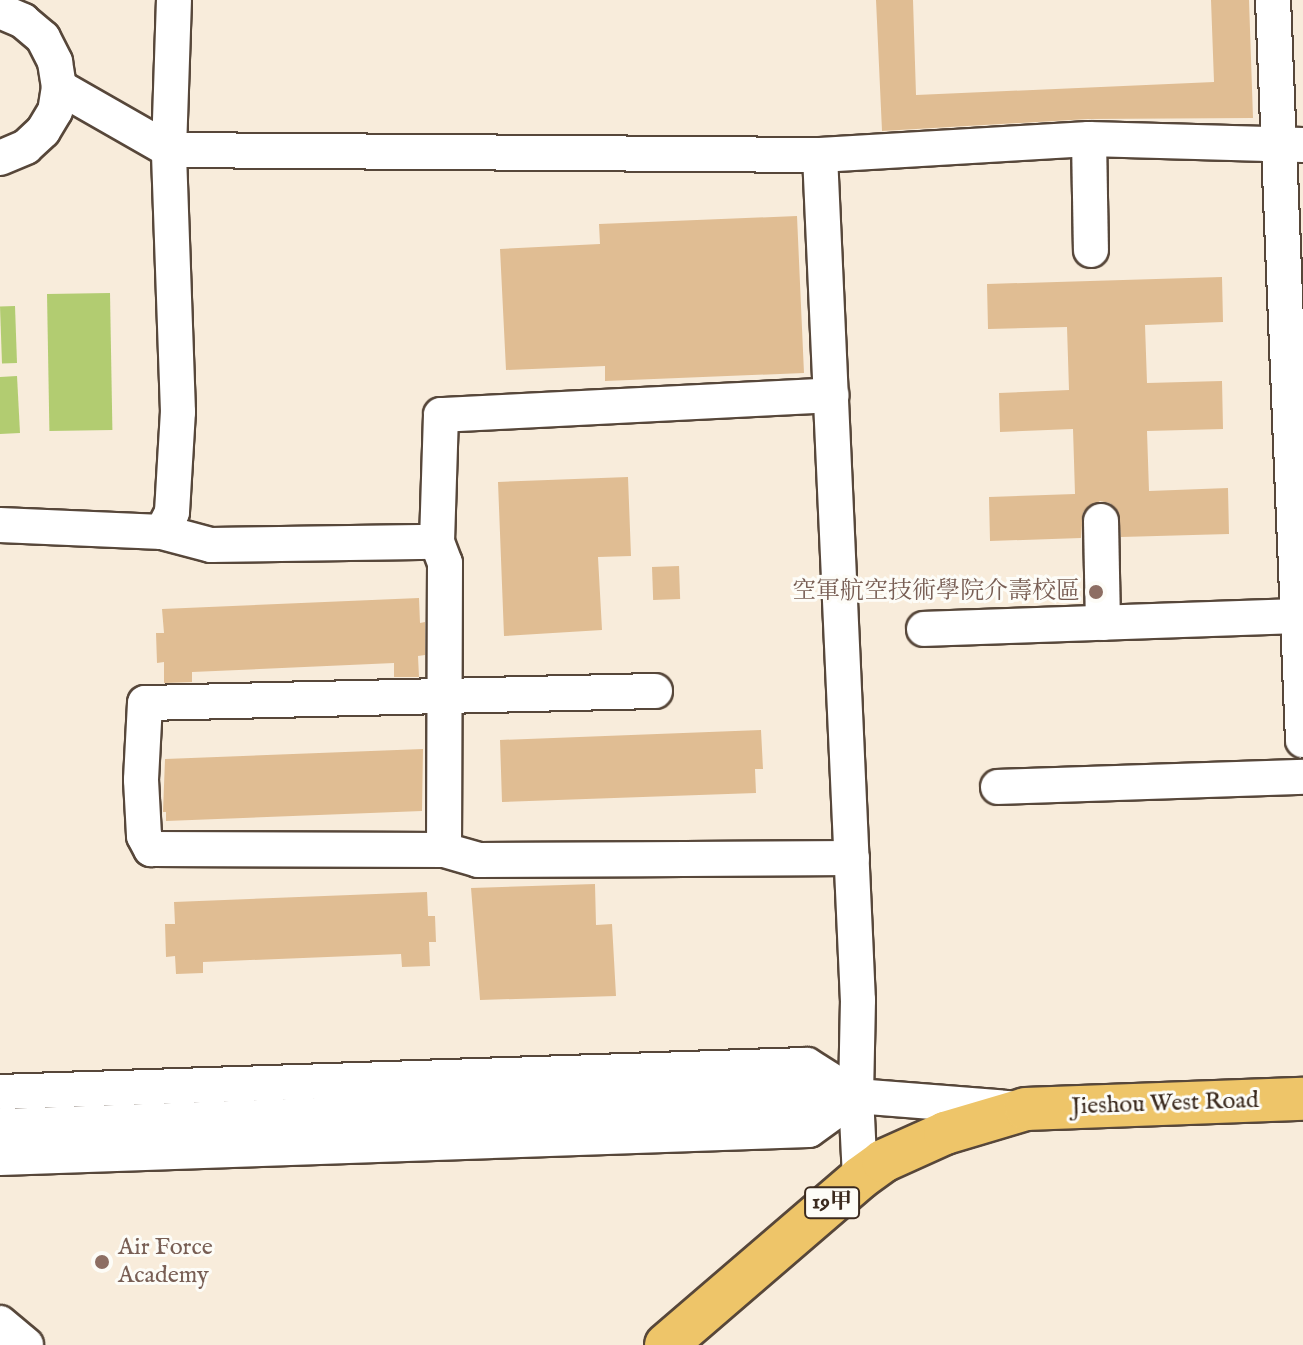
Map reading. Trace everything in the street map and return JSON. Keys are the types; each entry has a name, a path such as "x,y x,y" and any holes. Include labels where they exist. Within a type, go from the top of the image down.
{"main road":[{"name":"Jieshou West Road","path":"666,1345 860,1178 883,1161 945,1133 1026,1109 1303,1099"}],"street":[{"path":"162,532 172,512 178,412 169,150 174,0"},
{"path":"1273,0 1292,146 1303,740"},
{"path":"0,11 23,21 43,38 55,62 59,87 55,111 43,131 26,147 0,158"},
{"path":"59,87 169,150 820,155 1089,139 1292,146"},
{"path":"1089,139 1091,250"},
{"path":"820,155 858,1000 856,1096 860,1178"},
{"path":"444,850 445,563 437,542 441,415 831,395"},
{"path":"1101,521 1103,623"},
{"path":"0,525 162,532 211,545 437,542"},
{"path":"924,629 1300,616"},
{"path":"655,691 145,703 141,780 144,836 151,849 444,850 478,860 852,858"},
{"path":"998,787 1303,777"},
{"name":"Jieshou West Road","path":"0,1092 188,1119"},
{"name":"Jieshou West Road","path":"0,1126 856,1096 1026,1109"},
{"name":"Jieshou West Road","path":"0,1158 188,1119"},
{"path":"0,1323 26,1345"}],"green space":[{"path":"110,293 112,430 49,431 47,294"},
{"path":"15,306 17,363 2,363 0,307"},
{"path":"17,376 20,433 0,434 0,377"}],"building":[{"path":"876,0 913,0 916,95 1214,82 1211,0 1249,0 1253,118 1088,119 882,131"},
{"path":"797,216 804,373 605,381 605,366 506,370 500,249 600,244 599,224"},
{"path":"1222,277 1223,322 1145,325 1147,383 1222,381 1223,429 1147,431 1149,491 1228,488 1229,534 1121,537 1118,511 1110,503 1100,501 1083,512 1081,538 990,541 989,497 1075,494 1073,429 1000,432 999,393 1069,390 1067,327 988,329 987,284"},
{"path":"628,477 631,556 598,557 602,630 504,636 498,482"},
{"path":"679,566 680,599 653,600 652,567"},
{"path":"419,598 420,623 425,622 425,655 418,656 419,677 394,677 394,663 192,672 192,682 164,683 164,662 157,663 156,633 164,633 162,609"},
{"path":"761,730 763,769 755,769 756,793 502,802 500,740"},
{"path":"423,749 422,811 166,821 166,812 163,812 165,759"},
{"path":"595,884 596,925 612,924 616,996 480,1000 471,888"},
{"path":"427,892 428,916 435,916 436,942 429,942 430,966 402,967 401,954 203,962 203,973 176,974 175,956 166,957 165,924 175,924 174,902"}],"place":[{"name":"空軍航空技術學院介壽校區","path":"1096,592"},
{"name":"Air Force Academy","path":"102,1262"}]}
